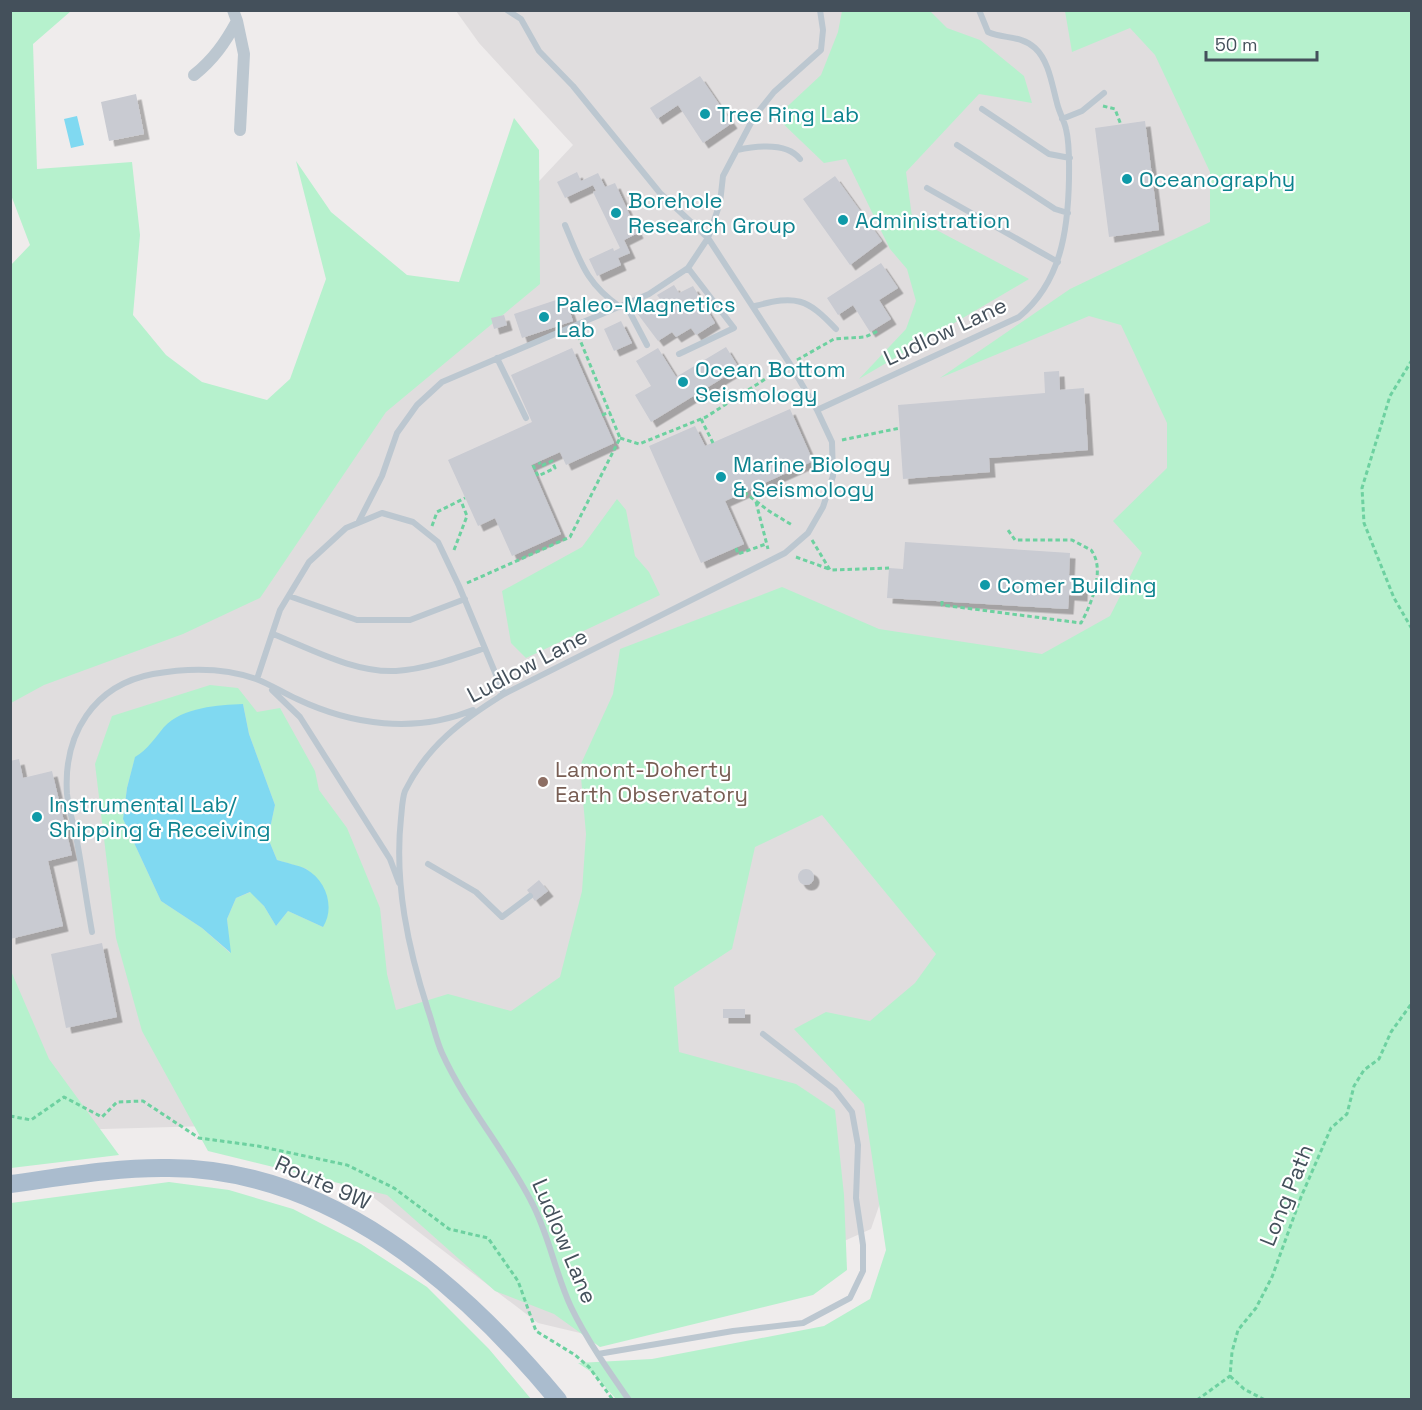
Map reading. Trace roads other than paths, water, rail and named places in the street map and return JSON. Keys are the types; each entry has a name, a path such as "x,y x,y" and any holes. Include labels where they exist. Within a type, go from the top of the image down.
{"main road":[{"name":"Route 9W","path":"10,1184 119,1171 169,1168 228,1173 294,1191 362,1225 421,1265 479,1315 556,1397"}],"street":[{"path":"194,75 213,60 235,16"},
{"path":"235,16 244,54 240,130"}],"lane":[{"path":"360,521 382,476 398,433 417,405 442,382 650,294 688,268 708,238 720,203 723,176 754,117 774,92 821,50 823,30 820,10"},
{"name":"Ludlow Lane","path":"817,410 1018,317 1039,296 1058,262 1068,213 1070,158 1062,119 1046,65 1035,48 1018,38 998,36 988,32 979,10"},
{"name":"Ludlow Lane","path":"511,12 521,19 539,51 573,86 660,194 708,238 755,306 790,364 817,410 831,442 833,476 823,507 808,533 785,553 504,694 472,713 442,737 422,761 404,794 398,846 407,932 416,972 442,1052 463,1093 516,1171 531,1200 570,1306 628,1400"},
{"path":"1062,119 1082,111 1104,93"},
{"path":"982,109 1049,154 1070,158"},
{"path":"957,145 1055,209 1068,213"},
{"path":"737,150 759,146 785,149 800,159"},
{"path":"927,188 1058,262"},
{"path":"565,225 589,279 599,293 623,306 647,345"},
{"path":"679,354 734,328 688,268"},
{"path":"755,306 779,300 796,299 811,305 836,328"},
{"path":"498,358 526,418"},
{"path":"92,932 67,794 70,752 83,720 101,696 134,678 176,670 222,670 257,679 335,715 382,723 440,722 471,711 504,694 465,599 438,542 413,522 382,513 346,528 309,562 280,610 257,679"},
{"path":"289,596 357,620 410,620 465,599"},
{"path":"273,634 350,665 394,671 444,662 485,648"},
{"path":"257,679 280,696 300,717 390,859 402,891"},
{"path":"428,864 476,892 502,917 530,896"},
{"path":"598,1354 733,1331 803,1323 850,1298 862,1271 862,1245 856,1198 858,1145 852,1112 835,1090 763,1034"}],"water":[{"path":"77,116 84,145 71,148 64,119"},
{"path":"243,704 249,734 275,805 268,838 277,860 306,869 319,880 327,895 328,912 323,927 288,911 276,926 264,906 250,892 236,898 227,919 231,953 202,928 161,901 123,819 127,788 135,757 164,727 181,715 201,708"}],"place":[{"name":"Tree Ring Lab","path":"705,114"},
{"name":"Oceanography","path":"1127,179"},
{"name":"Borehole Research Group","path":"616,213"},
{"name":"Administration","path":"843,220"},
{"name":"Paleo-Magnetics Lab","path":"544,317"},
{"name":"Ocean Bottom Seismology","path":"683,382"},
{"name":"Marine Biology & Seismology","path":"721,477"},
{"name":"Comer Building","path":"985,585"},
{"name":"Lamont-Doherty Earth Observatory","path":"543,782"},
{"name":"Instrumental Lab/ Shipping & Receiving","path":"37,817"}]}
